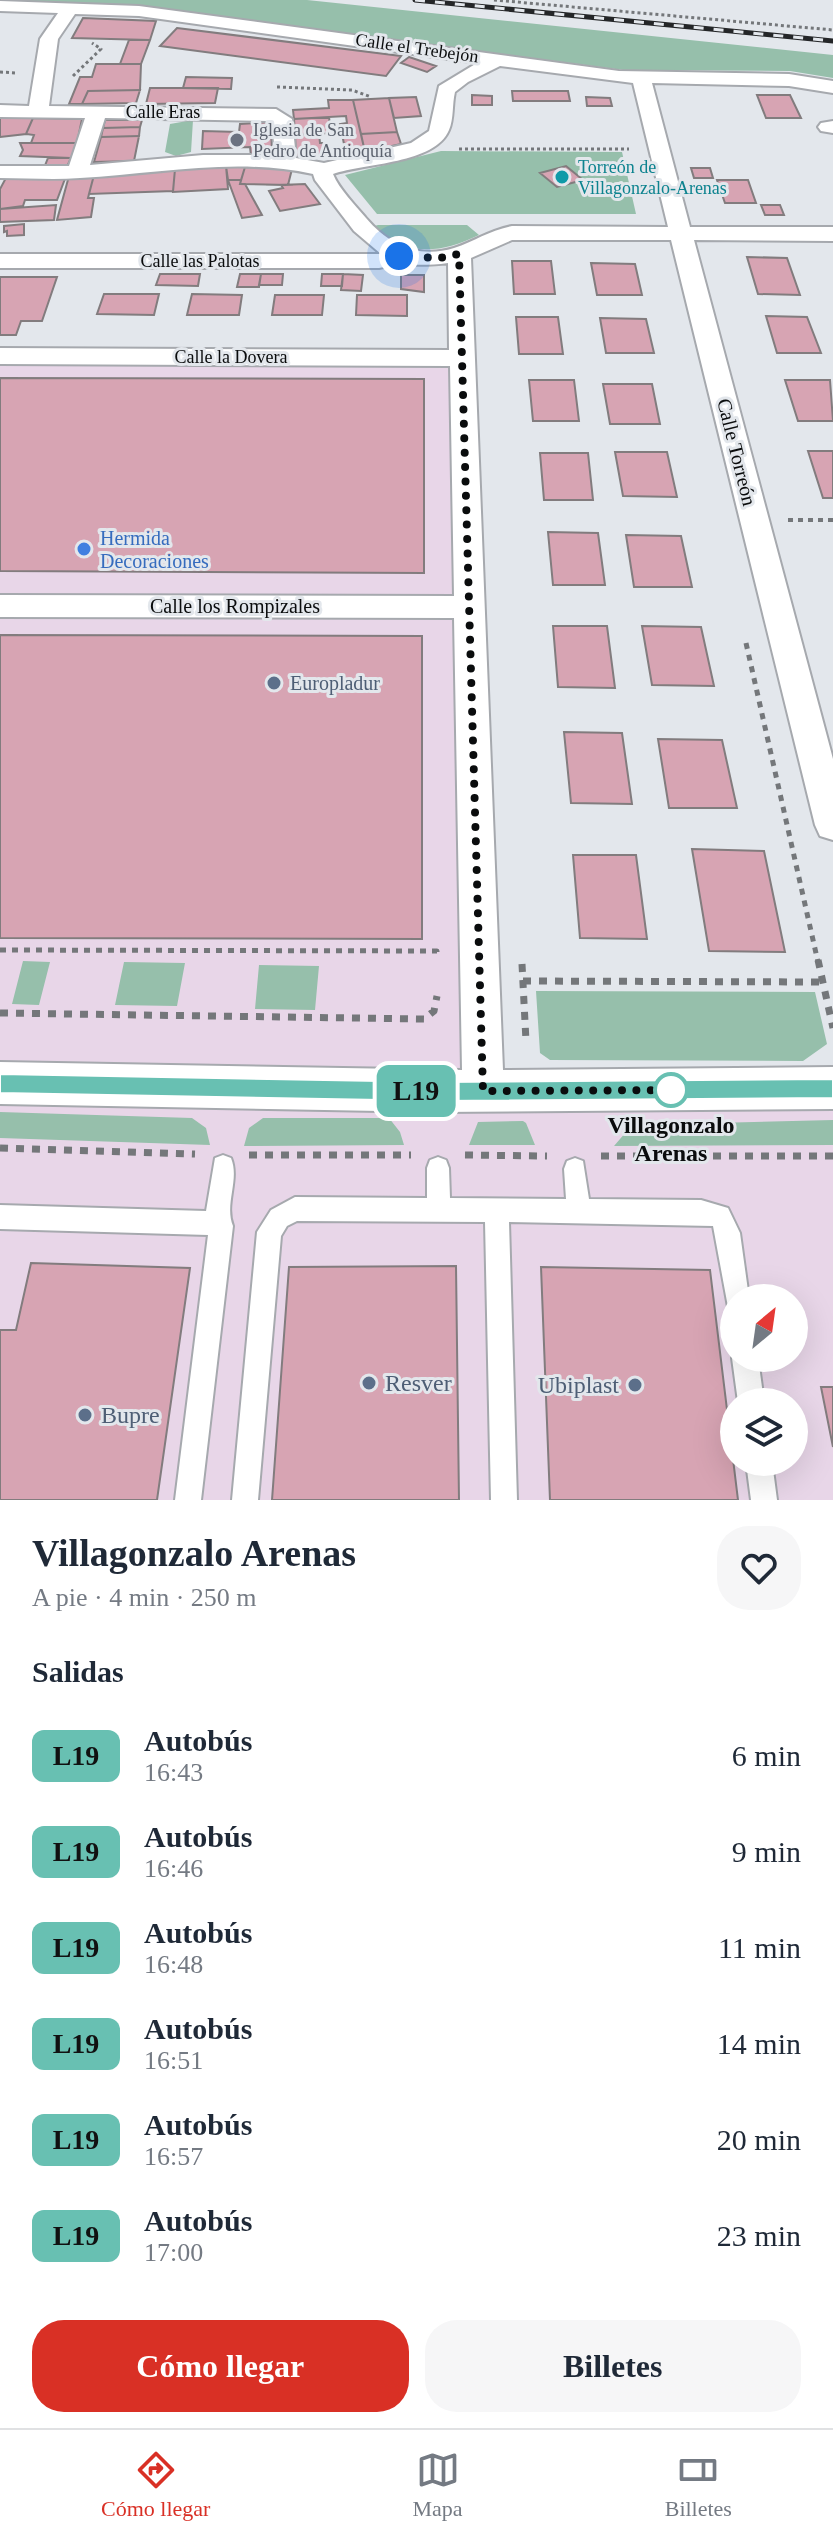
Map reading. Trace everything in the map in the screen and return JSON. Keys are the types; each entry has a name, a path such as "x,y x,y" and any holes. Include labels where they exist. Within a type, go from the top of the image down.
{"street":[{"name":"Calle el Trebejón","path":"0,6 139,11 641,79 789,80 833,87"},
{"path":"38,111 49,39 70,9"},
{"path":"0,172 77,172 286,161 325,170 407,150 429,141 439,131 446,90 461,78 500,59"},
{"name":"Calle Torreón","path":"641,79 833,825"},
{"name":"Calle Eras","path":"0,111 276,115 282,119 286,161"},
{"path":"77,172 97,112"},
{"path":"144,167 156,112"},
{"path":"325,170 322,176 373,240 399,256"},
{"path":"483,1091 459,254 482,240 512,233 833,234"},
{"name":"Calle las Palotas","path":"0,261 379,261 399,256 440,258 459,254"},
{"name":"Calle la Dovera","path":"0,356 462,358"},
{"name":"Calle los Rompizales","path":"0,606 469,607"},
{"path":"0,1083 234,1090 833,1088"}],"lane":[{"path":"216,1223 223,1166"},
{"path":"438,1168 439,1209"},
{"path":"575,1169 578,1210"},
{"path":"245,1500 269,1232 279,1218 295,1209 701,1212 720,1216 728,1233 735,1284"},
{"path":"497,1210 504,1500"},
{"path":"0,1217 216,1223 221,1226 188,1500"},
{"path":"761,1476 764,1500"}],"path":[{"path":"494,0 833,30"},
{"path":"458,149 630,149 627,135"},
{"path":"783,520 833,520"},
{"path":"746,642 833,1028"},
{"path":"437,936 437,964"},
{"path":"0,950 437,951"},
{"path":"522,951 526,1041"},
{"path":"523,981 822,982"},
{"path":"0,1013 424,1019 434,1011 437,989"}],"shaded area":[{"path":"0,356 462,358 483,1091 833,1088 833,1500 0,1500"}],"green space":[{"path":"0,0 307,0 833,55 833,78 790,71 623,70 138,6"},
{"path":"193,120 191,152 176,156 165,152 170,124"},
{"path":"441,151 622,152 636,214 377,214 345,175"},
{"path":"378,225 467,225 479,235 449,246 422,249 396,243 368,228"},
{"path":"23,961 50,962 39,1005 12,1004"},
{"path":"124,962 185,963 177,1006 115,1005"},
{"path":"259,965 319,966 315,1010 255,1009"},
{"path":"536,991 815,992 827,1044 803,1061 550,1060 540,1053"},
{"path":"0,1112 192,1118 206,1128 210,1145 0,1138"},
{"path":"263,1118 389,1118 400,1132 404,1145 244,1146 249,1128"},
{"path":"833,1120 833,1145 614,1146 632,1125"},
{"path":"523,1121 535,1145 469,1145 478,1122"}],"building":[{"path":"83,18 156,21 150,40 72,38"},
{"path":"177,28 401,56 386,76 160,46"},
{"path":"129,40 150,40 141,64 120,64"},
{"path":"409,57 436,66 427,72 401,63"},
{"path":"96,64 141,64 140,90 88,91 82,104 69,104 80,77 92,77"},
{"path":"186,77 232,78 231,89 183,88"},
{"path":"150,88 218,88 215,103 146,104"},
{"path":"140,90 136,103 82,104 88,91"},
{"path":"512,91 568,91 570,101 513,101"},
{"path":"472,95 492,96 492,105 472,105"},
{"path":"757,95 790,95 801,118 766,118"},
{"path":"416,97 421,116 394,118 389,98"},
{"path":"586,97 610,98 612,106 587,106"},
{"path":"389,98 397,132 361,134 353,100"},
{"path":"328,100 353,100 365,152 346,154 340,124 347,123 346,116 294,119 293,110 329,108"},
{"path":"329,117 331,133 295,135 294,119"},
{"path":"0,118 33,118 26,134 0,137"},
{"path":"33,118 82,119 77,143 31,143 34,135 26,134"},
{"path":"105,120 142,120 140,127 103,128"},
{"name":"Iglesia de San Pedro de Antioquía","path":"271,122 272,155 251,156 250,147 202,149 203,131 239,132 240,124"},
{"path":"140,127 139,136 101,137 103,128"},
{"path":"397,132 401,144 365,152 361,134"},
{"path":"319,134 320,143 327,143 329,155 296,157 295,135"},
{"path":"139,136 134,161 94,162 101,137"},
{"path":"20,143 77,143 71,158 20,156 23,150"},
{"path":"48,158 71,158 66,169 44,168"},
{"path":"226,166 245,167 241,180 228,180"},
{"path":"226,166 228,189 173,192 175,169"},
{"name":"Torreón de Villagonzalo-Arenas","path":"566,166 583,180 557,187 540,173"},
{"path":"245,167 292,169 288,185 240,184"},
{"path":"691,168 710,168 713,178 694,178"},
{"path":"175,169 173,191 89,194 94,175"},
{"path":"94,175 88,198 94,198 91,217 57,220 69,176"},
{"path":"7,176 66,176 57,200 25,200 23,206 0,209 0,189"},
{"path":"228,180 241,180 240,184 245,184 262,215 242,218"},
{"path":"717,180 748,180 756,203 725,203"},
{"path":"305,184 320,204 280,211 269,191 283,188 281,185"},
{"path":"56,205 54,220 0,222 0,209"},
{"path":"761,205 780,205 784,215 765,215"},
{"path":"24,224 24,235 7,236 7,231 4,232 4,226"},
{"path":"747,257 787,258 800,295 758,294"},
{"path":"512,261 551,261 555,294 514,294"},
{"path":"591,263 635,264 642,295 597,295"},
{"path":"160,274 200,274 198,286 156,285"},
{"path":"240,274 261,274 259,287 237,287"},
{"path":"261,274 283,274 282,285 259,285"},
{"path":"322,274 343,274 342,286 321,286"},
{"path":"343,274 363,275 361,291 341,290"},
{"path":"401,275 424,275 424,292 401,289"},
{"path":"0,277 57,277 42,321 21,321 16,335 0,335"},
{"path":"104,294 159,294 154,315 97,314"},
{"path":"192,294 242,295 239,315 187,315"},
{"path":"275,295 324,295 322,315 272,315"},
{"path":"357,295 407,295 407,316 356,315"},
{"path":"766,316 807,317 821,353 777,353"},
{"path":"516,317 558,317 563,354 519,354"},
{"path":"600,318 646,319 654,353 606,353"},
{"path":"0,378 424,379 424,573 0,571"},
{"path":"529,380 574,380 579,421 533,421"},
{"path":"785,380 830,380 833,421 798,421"},
{"path":"603,384 652,384 660,424 610,424"},
{"path":"808,451 833,451 833,498 823,498"},
{"path":"615,452 667,452 677,497 623,496"},
{"path":"540,453 588,453 593,500 544,500"},
{"path":"548,532 598,533 605,585 553,585"},
{"path":"626,535 681,536 692,587 634,587"},
{"path":"553,626 607,626 615,688 558,687"},
{"path":"642,626 701,627 714,686 652,685"},
{"path":"0,635 422,636 422,939 0,938"},
{"path":"564,732 622,733 632,804 571,803"},
{"path":"658,739 722,740 737,808 669,808"},
{"path":"692,849 764,851 785,952 709,951"},
{"path":"573,855 636,855 647,939 580,938"},
{"name":"Bupre","path":"31,1263 190,1268 157,1500 0,1500 0,1330 16,1330"},
{"name":"Resver","path":"456,1266 459,1500 272,1500 289,1267"},
{"name":"Ubiplast","path":"541,1267 710,1270 724,1388 720,1388 720,1476 735,1476 738,1500 550,1500"},
{"path":"821,1387 833,1387 833,1447"}],"railway":[{"path":"415,0 833,41"}],"bus line":[{"name":"L19","path":"0,1083 234,1090 833,1088"}],"place":[{"name":"Iglesia de San Pedro de Antioquía","path":"237,140"},
{"name":"Torreón de Villagonzalo-Arenas","path":"562,177"},
{"name":"Hermida Decoraciones","path":"84,549"},
{"name":"Europladur","path":"274,683"},
{"name":"Villagonzalo Arenas","path":"671,1090"},
{"name":"Resver","path":"369,1383"},
{"name":"Ubiplast","path":"635,1385"},
{"name":"Bupre","path":"85,1415"}],"route":[{"path":"399,256 440,258 459,254 483,1091 684,1090 671,1090"}]}
